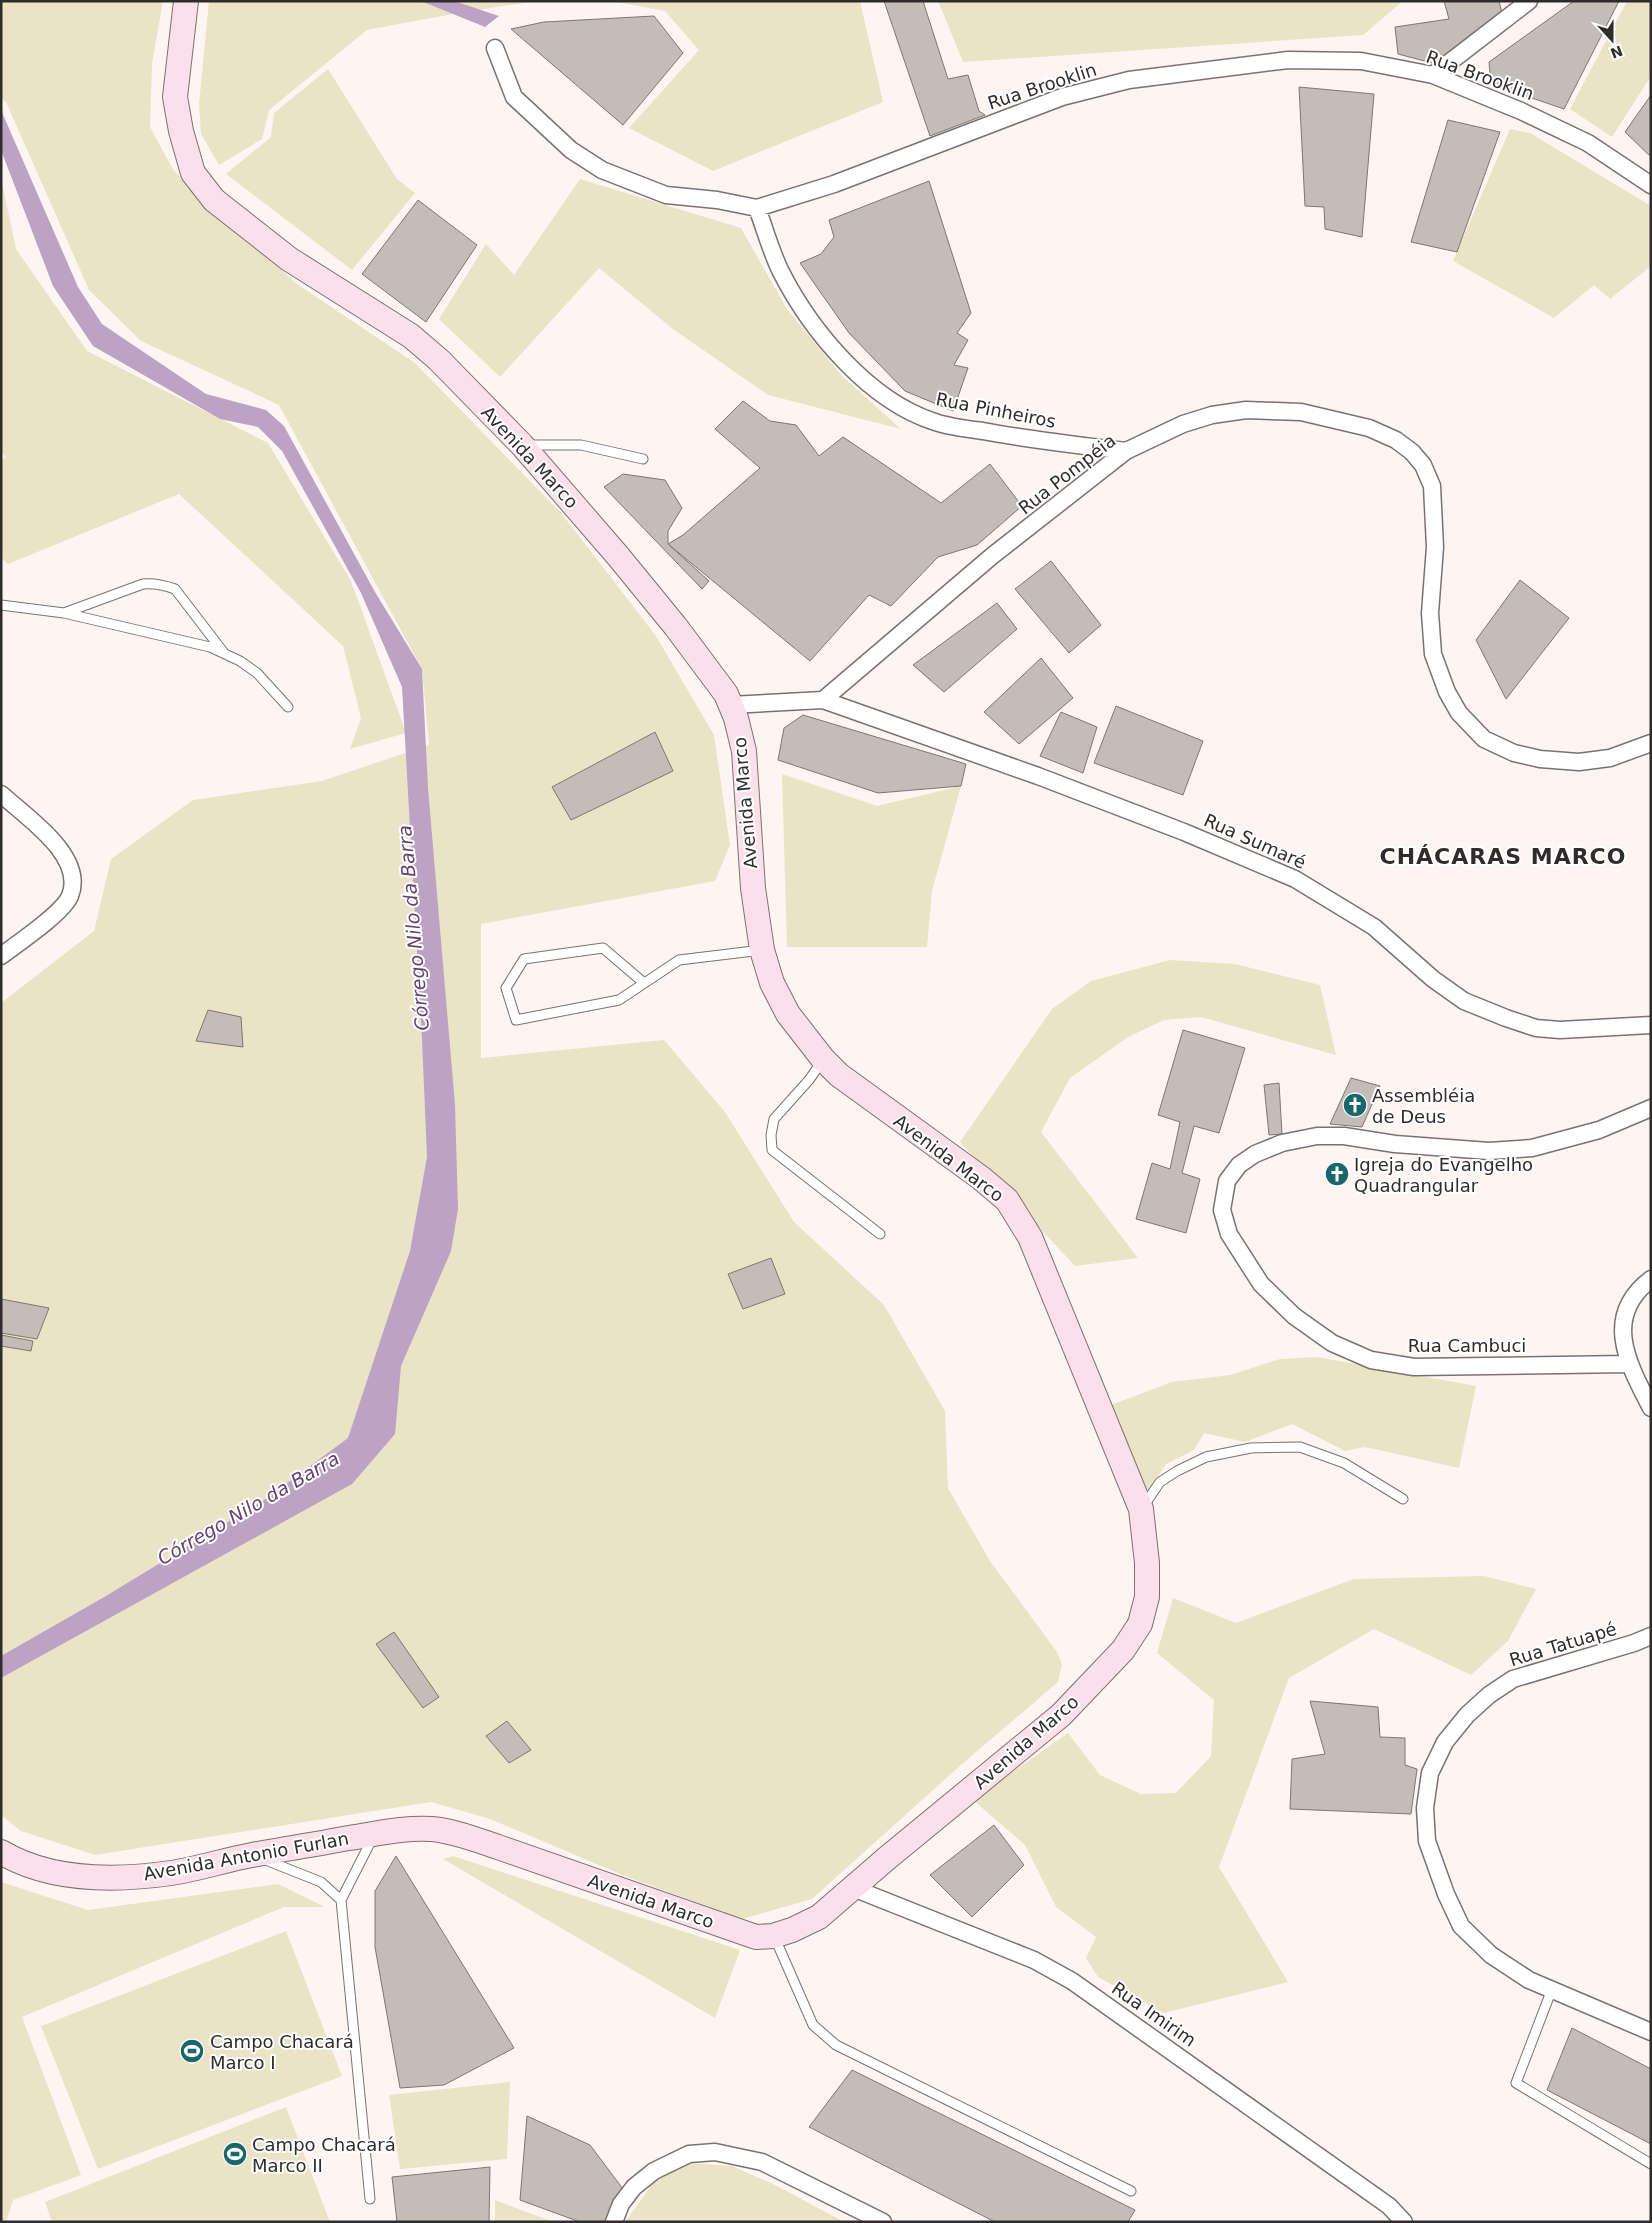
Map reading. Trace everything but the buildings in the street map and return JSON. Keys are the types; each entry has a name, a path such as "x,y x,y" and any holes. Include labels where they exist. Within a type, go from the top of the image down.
{"main road":[{"name":"Avenida Marco","path":"186,1 178,55 175,97 181,131 193,173 214,200 289,260 411,336 439,360 522,445 618,556 709,669 726,694 744,752 753,888 762,950 772,983 788,1014 823,1060 839,1075 981,1178 1007,1200 1030,1237 1142,1509 1147,1597 1140,1624 1123,1650 1061,1715 819,1917 792,1930 773,1936 756,1937 460,1835 433,1829 406,1829 375,1834"},
{"name":"Avenida Antonio Furlan","path":"1,1852 50,1872 103,1878 172,1873 251,1855 375,1834"}],"street":[{"path":"1434,76 1529,1"},
{"name":"Rua Brooklin","path":"496,48 514,97 571,150 602,170 666,195 717,200 757,208 834,184 1062,97 1129,80 1288,60 1361,61 1434,76 1521,110 1588,144 1651,185"},
{"name":"Rua Pinheiros","path":"757,208 781,271 818,332 835,352 872,386 892,400 934,422 1029,440 1126,452"},
{"name":"Rua Pompéia","path":"823,700 992,556 1126,452 1183,424 1212,415 1246,410 1301,412 1368,428 1396,440 1412,452 1423,465 1432,486 1434,547 1430,613 1433,654 1447,692 1459,713 1484,739 1514,753 1540,759 1579,762 1610,758 1651,743"},
{"path":"730,705 823,700"},
{"name":"Rua Sumaré","path":"823,700 1056,783 1184,832 1295,879 1374,927 1433,979 1464,1001 1506,1018 1536,1028 1560,1030 1651,1025"},
{"path":"1,794 53,841 66,857 71,868 73,882 70,896 57,912 1,956"},
{"name":"Rua Cambuci","path":"1628,1364 1414,1367 1371,1360 1332,1343 1294,1316 1261,1284 1229,1234 1222,1210 1227,1182 1239,1164 1255,1154 1282,1143 1317,1136 1344,1136 1395,1144 1489,1151 1532,1148 1598,1130 1651,1108"},
{"path":"1651,1279 1631,1298 1624,1317 1623,1342 1628,1364 1651,1408"},
{"name":"Rua Tatuapé","path":"1651,1636 1634,1643 1513,1679 1489,1695 1466,1715 1445,1742 1430,1772 1425,1808 1427,1841 1446,1894 1461,1926 1491,1955 1529,1980 1651,2032"},
{"name":"Rua Imirim","path":"853,1888 1034,1960 1072,1981 1389,2206 1404,2222"},
{"path":"614,2222 621,2204 634,2187 654,2170 690,2154 715,2152 762,2162 883,2222"}],"lane":[{"path":"522,445 581,445 643,459"},
{"path":"64,613 143,584 154,583 167,586 175,589 225,653"},
{"path":"1,605 64,613 193,642 225,653 257,673 288,707"},
{"path":"644,983 604,948 524,959 506,988 516,1020 619,1000 679,960 762,950"},
{"path":"823,1060 809,1080 774,1119 771,1135 772,1150 880,1234"},
{"path":"1142,1509 1160,1482 1177,1471 1206,1457 1251,1448 1300,1448 1344,1463 1403,1499"},
{"path":"370,2199 341,1900 375,1834"},
{"path":"251,1855 290,1868 321,1882 341,1900"},
{"path":"773,1936 813,2025 836,2045 1131,2191"},
{"path":"1552,1989 1516,2083 1651,2164"}],"shaded area":[{"path":"1,1 163,1 152,64 150,127 174,171 297,284 415,363 562,514 656,636 714,735 730,845 715,881 481,924 481,1058 664,1040 725,1112 794,1222 884,1305 945,1411 948,1488 990,1561 1057,1652 1062,1664 1058,1682 962,1764 812,1899 742,1919 620,1874 490,1819 431,1802 95,1855 21,1831 1,1815 1,1003 94,931 111,859 193,800 322,781 429,745 422,669 279,405 141,341 89,290 6,102 1,98"},
{"path":"209,1 536,1 367,30 269,110 262,139 219,165 201,134 199,104"},
{"path":"421,1 454,1 499,16 485,27"},
{"path":"611,1 860,1 883,102 713,171 629,128 699,50 665,11"},
{"path":"938,1 1403,1 1363,35 963,62"},
{"path":"1627,1 1651,1 1651,76 1612,137 1570,109"},
{"path":"328,69 397,179 415,193 352,270 226,174 271,137 274,113"},
{"path":"1,110 78,287 102,324 206,394 266,410 284,426 375,592 422,669 428,788 455,1105 458,1209 451,1251 401,1366 395,1434 352,1484 1,1678 1,1656 106,1596 267,1498 348,1438 410,1251 427,1157 402,687 361,593 282,451 258,427 220,419 93,346 53,286 1,150"},
{"path":"1510,129 1530,133 1651,206 1651,266 1610,299 1594,285 1554,318 1453,261"},
{"path":"1,178 16,249 87,351 268,443 351,581 406,733 350,749 361,718 343,646 179,494 8,564 1,558 1,461 6,457 1,451"},
{"path":"580,179 741,228 787,309 841,375 901,429 768,395 673,329 599,268 500,377 439,319 486,244 514,275"},
{"path":"782,774 877,806 961,786 932,891 927,947 787,947"},
{"path":"1170,960 1235,964 1320,985 1336,1055 1201,1017 1164,1020 1128,1037 1070,1078 1041,1132 1138,1258 1075,1266 960,1142 1052,1009 1091,981"},
{"path":"1317,1357 1476,1386 1459,1468 1365,1447 1345,1451 1292,1424 1245,1442 1204,1433 1194,1450 1166,1464 1147,1493 1111,1405 1172,1382 1230,1375 1280,1359"},
{"path":"1484,1576 1536,1589 1508,1641 1471,1675 1374,1629 1289,1678 1219,1867 1288,1982 1164,2013 1098,1977 1086,1958 1096,1937 1056,1907 1025,1845 973,1800 1068,1733 1100,1775 1141,1794 1176,1793 1211,1756 1214,1700 1157,1653 1173,1598 1236,1623 1354,1579"},
{"path":"453,1856 740,1950 715,2018 443,1859"},
{"path":"1,1882 88,1910 278,1884 325,1907 284,1907 22,2017 81,2175 13,2200 6,2222 1,2222"},
{"name":"Campo Chacará Marco I","path":"286,1931 342,2076 98,2169 41,2026"},
{"path":"510,2082 507,2159 400,2169 389,2095"},
{"name":"Campo Chacará Marco II","path":"286,2107 330,2222 52,2222 45,2202"},
{"path":"688,2163 732,2166 775,2185 844,2222 625,2222 654,2182"},
{"path":"495,2200 553,2222 495,2222"}],"place":[{"name":"Assembléia de Deus","path":"1355,1105"},
{"name":"Igreja do Evangelho Quadrangular","path":"1337,1174"},
{"name":"Campo Chacará Marco I","path":"192,2051"},
{"name":"Campo Chacará Marco II","path":"235,2154"}],"district":[{"name":"CHÁCARAS MARCO","path":"1503,856"}],"water label":[{"name":"Córrego Nilo da Barra","path":"413,928"},
{"name":"Córrego Nilo da Barra","path":"248,1508"}]}
